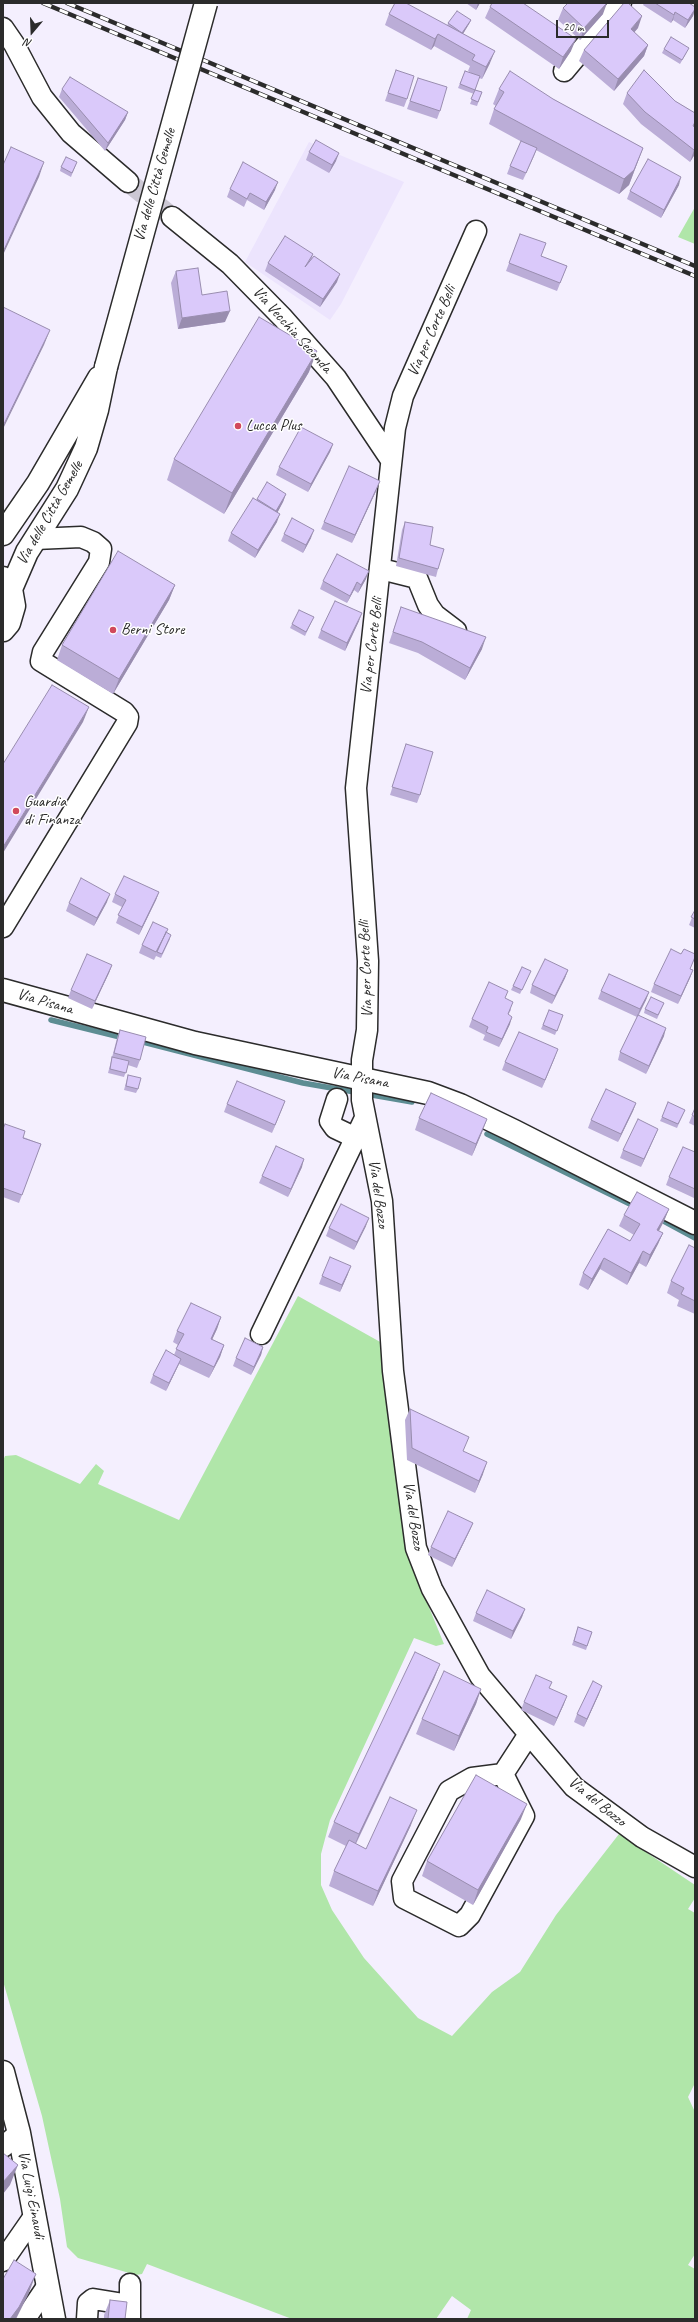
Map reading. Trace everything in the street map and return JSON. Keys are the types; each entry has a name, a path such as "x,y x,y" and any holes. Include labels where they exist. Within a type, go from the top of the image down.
{"main road":[{"name":"Via delle Città Gemelle","path":"7,584 67,489 86,448 97,410 106,367 206,3"},
{"name":"Via delle Città Gemelle","path":"3,534 42,477 77,413 106,367"},
{"path":"3,630 12,615 13,597 7,584"},
{"name":"Via Pisana","path":"3,990 195,1043 362,1095 428,1093 460,1105 695,1223"},
{"name":"Via Luigi Einaudi","path":"3,2072 12,2119 36,2215 54,2319"}],"street":[{"path":"564,71 621,3"},
{"path":"3,28 14,44 42,97 71,133 128,182"},
{"name":"Via Vecchia Seconda","path":"172,217 230,264 283,318 336,378 391,460"},
{"name":"Via per Corte Belli","path":"362,1095 368,1030 368,962 356,788 381,568 391,460 403,396 476,231"},
{"path":"5,918 127,723 128,717 124,712 41,661 43,652 99,562 101,549 93,542 81,537 35,539"},
{"path":"381,568 417,578 428,605 435,615 456,631"},
{"path":"261,1334 356,1138 362,1095"},
{"name":"Via del Bozzo","path":"362,1095 382,1201 393,1371 416,1548 432,1589 480,1676 574,1787 642,1838 695,1867"},
{"path":"337,1099 330,1120 335,1128 356,1138"},
{"path":"503,1774 524,1816 470,1915 459,1926 404,1898 402,1880 449,1791 472,1778 503,1774 529,1734"},
{"path":"3,2147 12,2119"},
{"path":"3,2261 36,2215"},
{"path":"87,2319 88,2303 93,2300 130,2312 130,2284"},
{"path":"25,2319 48,2285"}],"shaded area":[{"path":"309,142 404,182 341,304 330,320 245,262"}],"green space":[{"path":"695,207 695,244 678,237"},
{"path":"298,1296 382,1343 406,1551 444,1644 436,1646 414,1638 330,1820 321,1854 321,1885 332,1910 364,1958 418,2018 452,2036 492,1992 520,1972 556,1915 619,1834 695,1885 695,1898 688,1909 695,1913 695,2083 688,2097 695,2112 695,2254 688,2265 695,2269 695,2319 467,2319 471,2310 452,2296 436,2319 292,2319 147,2264 142,2274 136,2275 78,2258 67,2247 60,2199 42,2116 3,1981 3,1461 5,1456 16,1455 80,1484 96,1464 104,1471 98,1484 179,1520"}],"building":[{"path":"395,3 406,3 495,51 486,67 472,60 475,55 438,34 435,39 389,14"},
{"path":"492,3 523,3 576,39 563,57 490,7"},
{"path":"568,3 607,3 584,28 563,8"},
{"path":"624,3 628,3 642,16 631,29 648,45 618,79 584,50"},
{"path":"655,3 689,3 695,7 695,9 688,20 675,12 674,15"},
{"path":"457,11 471,20 462,33 448,23"},
{"path":"671,37 689,48 682,60 664,49"},
{"path":"396,70 414,76 407,99 388,93"},
{"path":"644,70 675,101 695,113 695,122 693,126 695,127 694,150 645,112 627,93"},
{"path":"465,71 480,76 475,90 460,84"},
{"path":"510,71 553,99 643,148 634,170 624,179 494,109 504,92 499,89"},
{"path":"70,77 128,112 108,143 62,89"},
{"path":"418,78 447,87 440,111 410,101"},
{"path":"475,90 482,92 478,102 471,99"},
{"path":"316,140 339,153 332,165 309,152"},
{"path":"521,141 537,148 526,173 510,166"},
{"path":"11,147 44,162 3,252 3,165"},
{"path":"66,157 77,162 72,173 61,167"},
{"path":"648,159 681,177 664,210 630,191"},
{"path":"243,162 278,182 266,202 250,193 247,199 230,189"},
{"path":"520,234 546,243 541,256 567,266 560,283 509,263"},
{"path":"285,236 313,254 305,267 314,256 340,274 323,299 268,263"},
{"path":"198,268 202,295 227,291 230,311 182,318 176,271"},
{"path":"3,307 50,330 3,426"},
{"name":"Lucca Plus","path":"259,317 317,351 232,493 174,459"},
{"path":"301,427 333,444 311,484 279,467"},
{"path":"349,466 380,481 355,535 324,522"},
{"path":"267,482 286,494 276,511 257,499"},
{"path":"253,498 280,514 258,550 231,533"},
{"path":"292,518 314,530 306,545 284,534"},
{"path":"405,522 433,527 430,545 444,549 438,569 399,558"},
{"name":"Berni Store","path":"118,551 175,585 119,679 62,645"},
{"path":"337,554 369,571 361,585 357,582 350,596 323,581"},
{"path":"335,601 362,613 347,643 321,630"},
{"path":"401,607 486,637 470,668 422,642 393,632"},
{"path":"299,610 314,617 306,632 292,624"},
{"name":"Guardia di Finanza","path":"52,685 89,707 3,847 3,764"},
{"path":"406,744 433,752 420,795 392,787"},
{"path":"124,876 159,892 142,927 118,915 126,900 115,894"},
{"path":"81,878 110,894 97,918 69,903"},
{"path":"695,910 695,919 691,917"},
{"path":"153,922 168,929 156,952 142,945"},
{"path":"166,932 171,935 162,954 157,952"},
{"path":"671,949 681,954 684,949 695,954 690,969 693,970 681,996 654,984"},
{"path":"87,954 112,965 95,1001 71,990"},
{"path":"545,959 568,970 555,996 532,985"},
{"path":"522,967 531,971 522,990 513,986"},
{"path":"609,974 649,992 640,1009 601,991"},
{"path":"489,982 508,991 505,998 513,1002 508,1014 512,1017 502,1039 486,1032 488,1027 472,1019"},
{"path":"651,997 664,1003 658,1015 645,1009"},
{"path":"549,1010 563,1015 557,1031 543,1025"},
{"path":"638,1015 666,1028 649,1066 620,1052"},
{"path":"120,1030 146,1037 140,1060 114,1053"},
{"path":"519,1032 558,1049 545,1080 505,1062"},
{"path":"112,1057 129,1061 126,1073 110,1069"},
{"path":"128,1075 141,1078 138,1089 126,1086"},
{"path":"237,1081 285,1101 275,1125 227,1104"},
{"path":"606,1089 636,1103 621,1134 591,1120"},
{"path":"431,1093 487,1119 476,1144 419,1118"},
{"path":"668,1102 685,1110 678,1124 662,1117"},
{"path":"695,1108 695,1117 692,1115"},
{"path":"638,1119 658,1129 644,1159 623,1150"},
{"path":"5,1124 25,1131 23,1138 41,1144 22,1195 3,1188 3,1129"},
{"path":"276,1146 304,1159 291,1189 262,1176"},
{"path":"683,1147 695,1152 695,1189 669,1177"},
{"path":"637,1192 669,1209 657,1230 663,1233 650,1255 643,1251 631,1273 604,1258 592,1279 583,1273 608,1229 630,1241 640,1224 624,1215"},
{"path":"341,1204 369,1218 357,1242 329,1228"},
{"path":"689,1245 695,1248 695,1301 681,1294 684,1288 671,1281"},
{"path":"330,1257 351,1266 342,1285 322,1276"},
{"path":"191,1303 221,1317 211,1339 224,1345 214,1367 176,1349 184,1334 177,1331"},
{"path":"245,1338 263,1347 254,1367 236,1358"},
{"path":"166,1350 181,1359 169,1383 153,1375"},
{"path":"410,1409 469,1437 463,1451 487,1462 479,1481 412,1448"},
{"path":"448,1511 473,1523 455,1559 431,1547"},
{"path":"487,1590 525,1609 513,1631 476,1613"},
{"path":"578,1627 592,1632 587,1646 574,1641"},
{"path":"415,1652 440,1664 359,1834 334,1822"},
{"path":"444,1671 481,1689 459,1736 422,1719"},
{"path":"536,1675 552,1682 549,1688 567,1696 557,1718 524,1702"},
{"path":"593,1681 602,1686 587,1719 577,1714"},
{"path":"476,1775 527,1804 478,1890 427,1861"},
{"path":"390,1797 417,1810 378,1891 334,1871 349,1840 366,1849"},
{"path":"3,2153 18,2165 3,2182"},
{"path":"14,2260 36,2274 19,2307 10,2319 3,2319 3,2279"},
{"path":"110,2300 127,2302 125,2319 108,2319"}],"waterway":[{"path":"51,1020 124,1038"},
{"path":"139,1041 303,1083 412,1102"},
{"path":"487,1134 636,1207"},
{"path":"658,1218 695,1238"}],"tunnel":[{"path":"128,182 172,217"}],"railway":[{"path":"43,3 695,276"},
{"path":"67,3 695,266"}],"place":[{"name":"Lucca Plus","path":"238,426"},
{"name":"Berni Store","path":"113,630"},
{"name":"Guardia di Finanza","path":"16,811"}]}
